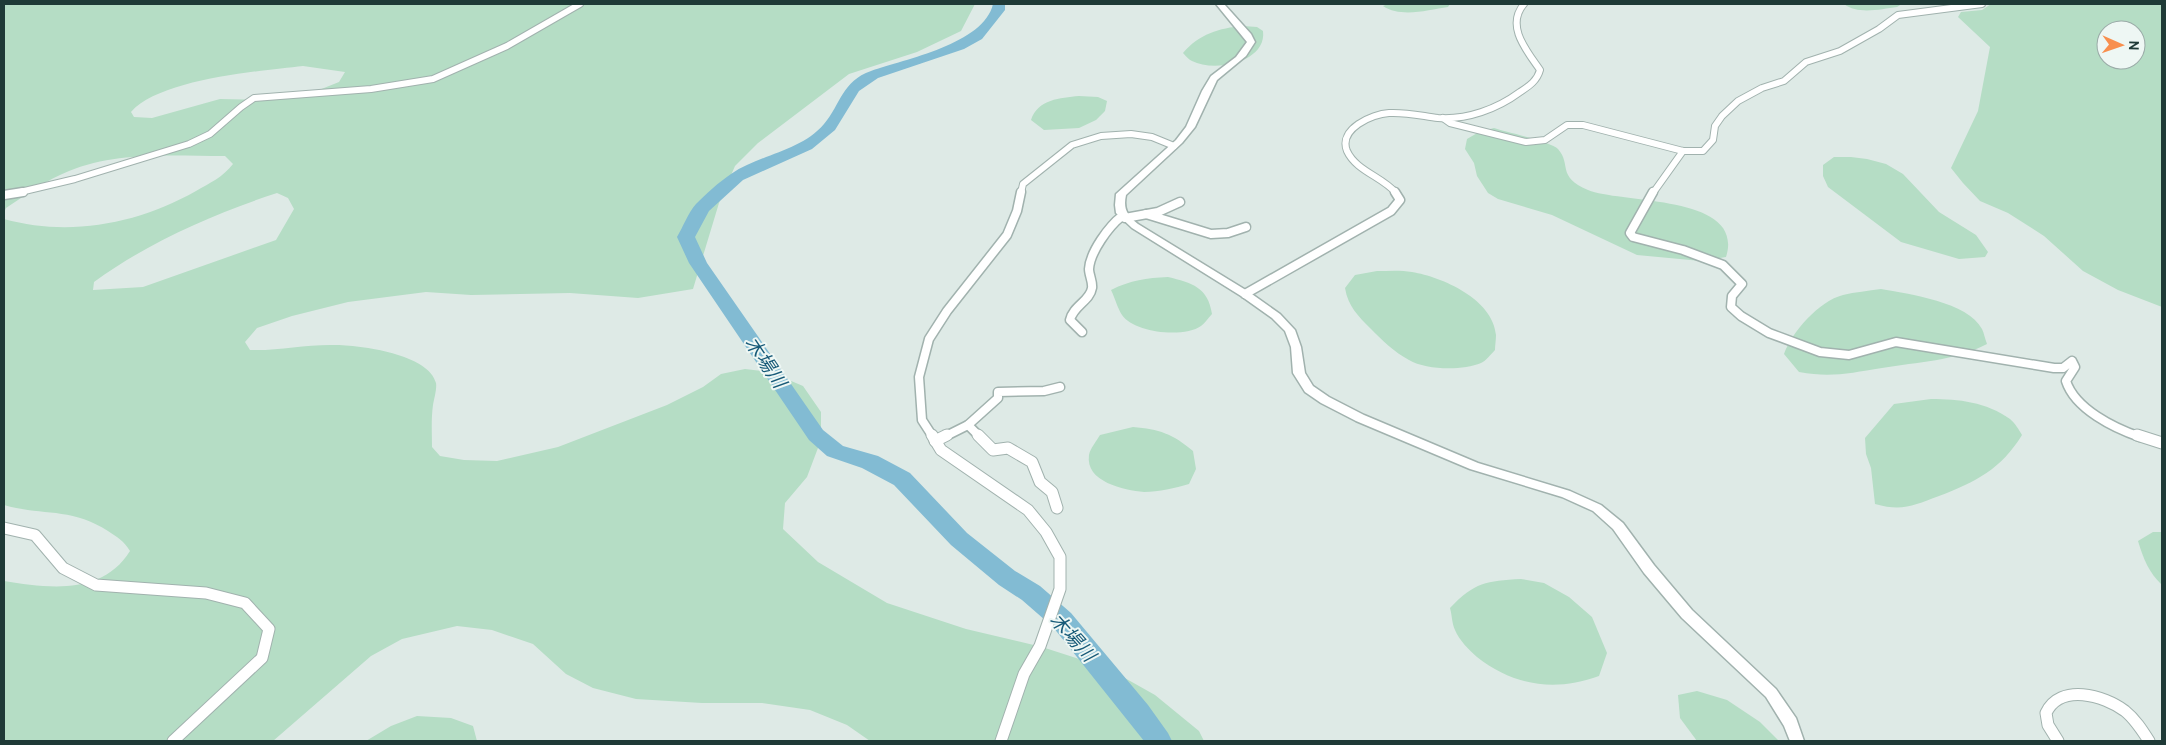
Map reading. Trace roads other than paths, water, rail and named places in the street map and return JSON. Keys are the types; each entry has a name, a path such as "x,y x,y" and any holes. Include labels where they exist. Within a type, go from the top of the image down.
{"street":[{"path":"4,195 45,187 190,143 217,130 243,104 254,98 371,89 418,83 433,79 507,46 580,4"},
{"path":"1220,4 1248,36 1251,42 1247,52 1238,61 1220,71 1211,81 1195,120 1186,133 1122,194 1118,206 1124,217 1245,294 1276,316 1290,330 1296,347 1299,373 1309,389 1324,400 1360,418 1474,466 1566,494 1597,508 1618,526 1649,569 1687,614 1771,693 1791,722 1797,741"},
{"path":"1245,294 1391,211 1400,200 1398,192 1392,186 1353,160 1348,152 1346,142 1350,132 1362,120 1394,113 1443,118 1463,117 1515,97 1535,81 1540,70 1516,32 1518,11 1524,4"},
{"path":"1443,118 1450,122 1526,142 1545,140 1568,125 1583,125 1683,151 1703,151 1713,140 1715,126 1722,116 1738,101 1762,88 1784,80 1794,74 1806,62 1850,46 1898,15 1982,4"},
{"path":"1001,741 1024,674 1040,646 1060,589 1060,557 1046,532 1028,510 942,450 922,420 919,377 929,339 947,311 1007,235 1017,211 1023,184 1040,169 1072,146 1101,136 1130,134 1152,137 1174,146"},
{"path":"1683,151 1657,185 1630,233 1634,238 1692,253 1723,265 1742,284 1732,296 1731,307 1745,321 1814,352 1834,356 1851,355 1879,345 1896,342 2046,367 2063,368 2072,361 2075,367 2066,381 2067,388 2089,410 2103,422 2130,434 2162,443"},
{"path":"1082,332 1070,320 1072,312 1086,300 1092,289 1089,267 1103,236 1112,224 1124,217 1158,212 1180,202"},
{"path":"1146,214 1211,234 1228,233 1246,227"},
{"path":"935,441 968,425 998,398 998,392 1044,391 1060,387"},
{"path":"968,425 993,450 1008,448 1032,462 1040,482 1052,492 1057,508"},
{"path":"4,528 35,535 64,568 96,585 206,593 245,603 269,629 262,658 173,741"},
{"path":"2058,741 2050,731 2045,716 2049,706 2061,698 2077,694 2097,697 2125,710 2141,728 2149,741"}],"waterway":[{"name":"木場川","path":"999,4 998,10 977,36 959,46 873,75 853,88 830,127 806,146 737,177 702,208 686,237 698,263 816,435 835,451 870,462 902,479 959,539 1007,578 1031,593 1062,620 1139,713 1159,741"}]}
